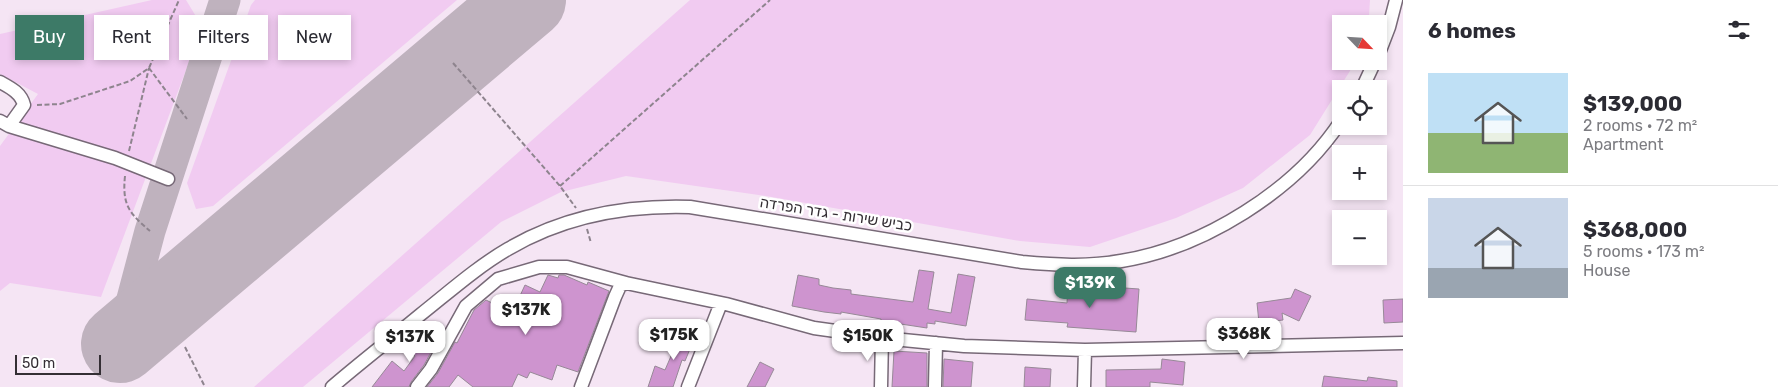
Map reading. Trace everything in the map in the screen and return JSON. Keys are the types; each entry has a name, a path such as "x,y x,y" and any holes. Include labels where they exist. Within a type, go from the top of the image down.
{"street":[{"path":"1388,30 1396,0"},
{"path":"0,82 22,98 24,106 4,123"},
{"path":"4,123 114,158 168,179"},
{"name":"כביש שירות - גדר הפרדה","path":"332,387 470,275 508,249 548,230 583,218 629,208 690,207 1022,262 1059,266 1122,261 1162,251 1191,240 1222,225 1252,207 1286,182 1312,157 1332,132"},
{"path":"417,387 431,369 466,306 498,278 539,267 567,267 626,283 721,303 814,328 964,346 1085,350 1403,343"},
{"path":"581,387 615,297 620,286 626,283"},
{"path":"688,387 721,303"},
{"path":"881,387 882,337"},
{"path":"935,387 936,343"},
{"path":"1084,387 1085,350"}],"path":[{"path":"24,106 60,104 130,81 149,68 179,0"},
{"path":"560,186 770,0"},
{"path":"452,63 560,186 583,218 591,243"},
{"path":"149,68 187,119"},
{"path":"185,347 205,387"}],"shaded area":[{"path":"152,0 186,0 195,15 179,15 179,60 190,60 101,297 10,283 0,291 0,146 38,94 0,74 0,34 15,31 15,60 84,60 84,15"},
{"path":"255,0 457,0 213,206 196,209 187,183 231,60 268,60 268,15 247,15"},
{"path":"690,0 1370,0 1369,15 1332,15 1332,70 1351,70 1344,80 1332,80 1332,100 1310,135 1243,188 1176,218 1090,247 1020,241 766,196 626,176 561,192 501,222 303,387 254,387"}],"building":[{"path":"919,270 934,272 928,309 951,313 958,274 975,277 966,326 935,321 935,324 927,323 927,328 881,321 881,319 841,312 841,314 824,312 792,306 798,275 819,279 819,285 851,290 851,294 913,302"},
{"path":"548,275 558,278 559,275 564,275 587,285 588,282 609,291 578,372 557,365 552,380 530,372 527,378 518,374 512,387 473,387 458,375 449,387 427,387 438,373 455,342 457,343 474,310 486,300 512,313 525,285 540,292"},
{"path":"1068,284 1139,289 1136,332 1067,327 1068,323 1025,320 1027,299 1067,303"},
{"path":"1295,289 1311,296 1299,321 1282,313 1283,320 1259,323 1257,303 1291,298"},
{"path":"1403,299 1403,322 1384,323 1383,300"},
{"path":"431,326 441,334 409,387 372,387 392,361 404,371 415,356 410,352"},
{"path":"684,326 697,332 685,361 682,360 673,387 648,387 655,366 665,370"},
{"path":"894,351 927,353 927,387 892,387"},
{"path":"944,359 973,362 971,387 943,387"},
{"path":"1162,359 1185,362 1183,385 1150,382 1150,387 1106,387 1106,370 1161,369"},
{"path":"760,362 774,369 765,387 747,387"},
{"path":"1025,367 1051,369 1050,387 1024,387"},
{"path":"1324,376 1367,381 1368,377 1397,381 1397,387 1322,387"}],"taxiway":[{"path":"120,344 150,231 225,0"}],"runway":[{"path":"120,344 527,0"}]}
